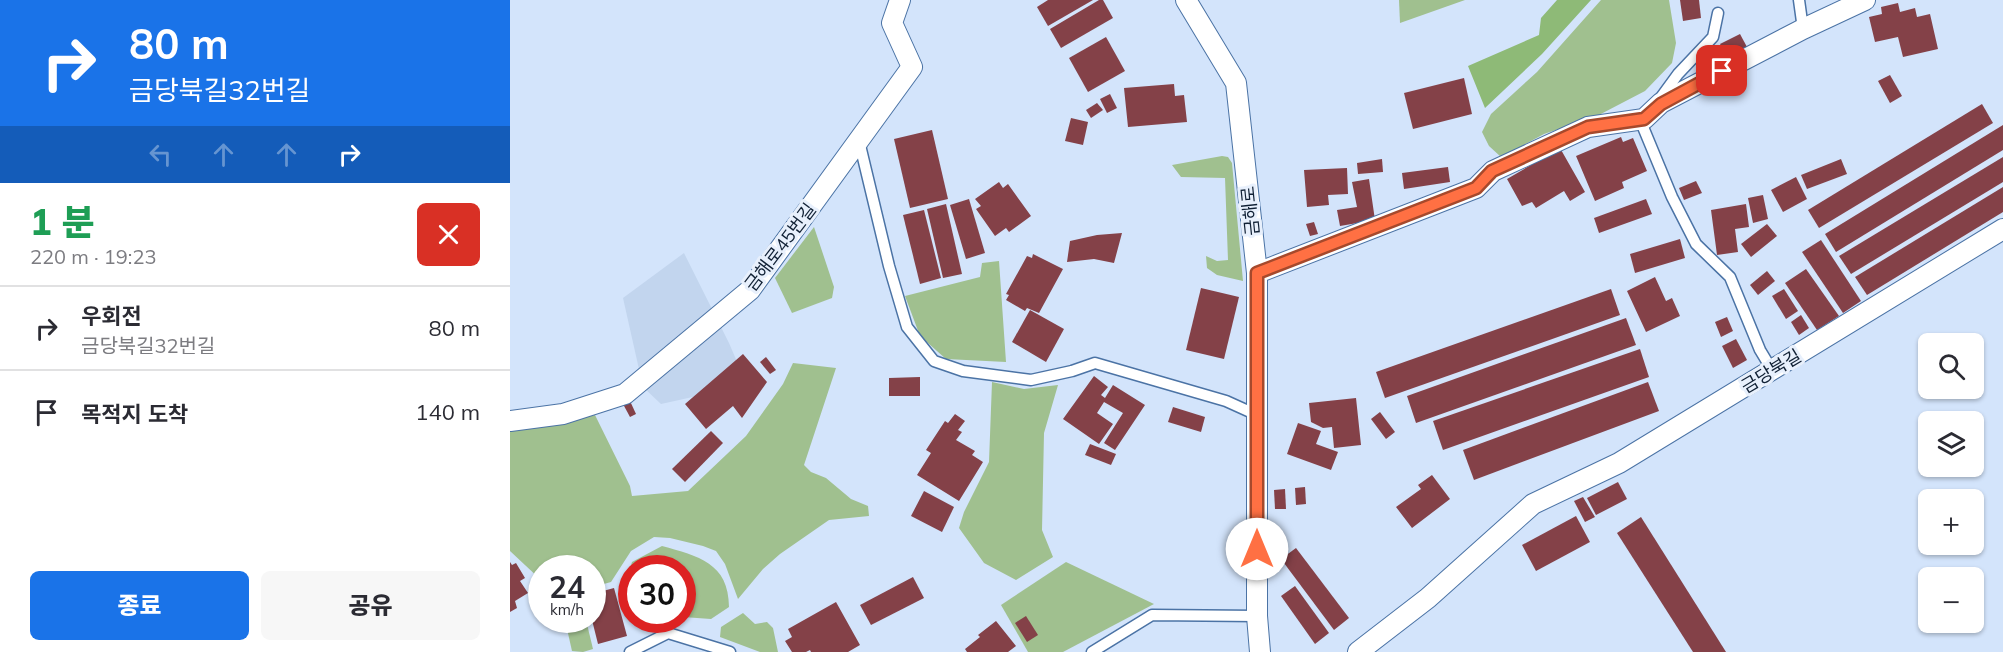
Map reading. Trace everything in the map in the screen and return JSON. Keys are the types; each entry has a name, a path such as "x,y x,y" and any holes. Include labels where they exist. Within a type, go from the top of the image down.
{"street":[{"name":"금해로45번길","path":"510,421 563,414 625,394 750,290 912,67 892,23 900,0"},
{"name":"금해로","path":"1186,0 1236,83 1257,273 1257,616 1260,652"},
{"path":"1257,273 1476,188 1492,171 1588,127 1644,119 1661,104 1803,29 1865,0"},
{"name":"금당북길","path":"1359,652 1428,598 1533,504 1619,463 2003,229"}],"lane":[{"path":"1799,0 1803,29"},
{"path":"1718,14 1713,37 1678,74 1644,119 1643,127 1672,197 1696,244 1730,277 1760,350 1772,370"},
{"path":"858,141 906,327 934,361 963,371 1031,380 1072,371 1095,363 1226,401 1257,415"},
{"path":"1092,652 1152,615 1257,616"},
{"path":"630,652 668,633 730,652"}],"shaded area":[{"path":"684,253 729,343 747,385 661,404 643,387 623,298"}],"green space":[{"path":"1399,0 1465,0 1400,23"},
{"path":"1557,0 1591,0 1542,54 1485,108 1468,66 1539,35 1541,18"},
{"path":"1601,0 1669,0 1676,43 1672,63 1645,91 1597,116 1544,134 1501,157 1489,146 1482,132 1491,114 1537,72"},
{"path":"1222,156 1228,157 1232,163 1243,281 1217,275 1207,268 1206,256 1217,261 1228,260 1225,178 1181,177 1172,165"},
{"path":"814,227 834,287 832,298 792,313 775,278"},
{"path":"999,261 1006,362 946,359 920,336 905,296 980,277 982,263"},
{"path":"793,363 836,368 804,465 811,472 826,478 851,499 868,506 869,516 829,520 780,554 763,569 738,599 725,564 716,551 670,538 654,537 628,555 618,555 618,571 611,582 606,583 606,555 528,555 528,568 510,551 510,430 553,425 595,415 630,486 632,496 688,491 746,436 783,384"},
{"path":"992,382 1024,389 1058,385 1044,433 1042,530 1053,557 1016,580 984,563 959,528 964,512 989,462"},
{"path":"662,546 691,555 645,555"},
{"path":"696,557 717,571 724,580 728,592 729,607 711,619 696,618"},
{"path":"1066,562 1154,604 1063,652 1028,652 1001,605"},
{"path":"743,613 755,624 767,622 773,628 778,652 760,652 720,637 721,627"},
{"path":"568,633 589,633 593,649 583,652 572,651"}],"building":[{"path":"1048,0 1093,0 1048,26 1037,7"},
{"path":"1099,0 1103,0 1113,18 1061,48 1050,29"},
{"path":"1680,0 1699,0 1701,18 1683,21"},
{"path":"1898,3 1900,12 1915,8 1917,17 1930,14 1938,49 1903,57 1898,37 1875,42 1869,17 1882,14 1881,7"},
{"path":"1740,34 1747,47 1727,57 1720,44"},
{"path":"1106,37 1125,71 1088,92 1069,58"},
{"path":"1890,75 1902,96 1890,103 1878,81"},
{"path":"1464,78 1472,114 1413,129 1404,93"},
{"path":"1174,84 1175,96 1184,95 1187,122 1128,127 1124,88"},
{"path":"1110,94 1117,108 1107,113 1100,99"},
{"path":"1097,103 1103,110 1091,118 1086,110"},
{"path":"1982,104 1993,123 1819,228 1808,210"},
{"path":"1071,118 1088,122 1083,145 1065,141"},
{"path":"2003,125 2003,150 1836,252 1825,234"},
{"path":"932,130 948,199 910,208 894,139"},
{"path":"1621,137 1623,142 1633,138 1647,171 1622,182 1624,188 1595,201 1576,156"},
{"path":"1560,148 1585,192 1570,201 1564,191 1536,208 1532,202 1522,206 1507,179"},
{"path":"2003,157 2003,182 1851,274 1839,256"},
{"path":"1382,159 1383,172 1358,174 1357,163"},
{"path":"1841,159 1847,174 1807,189 1801,175"},
{"path":"1448,167 1450,182 1404,189 1402,173"},
{"path":"1347,168 1348,194 1328,195 1329,205 1307,207 1304,170"},
{"path":"1796,177 1807,199 1783,212 1771,190"},
{"path":"1369,179 1375,220 1340,226 1337,210 1357,207 1352,182"},
{"path":"1696,181 1702,193 1684,200 1679,188"},
{"path":"999,182 1003,188 1008,184 1031,216 1009,232 1006,228 995,236 976,209 981,206 975,199"},
{"path":"2003,187 2003,212 1867,295 1855,277"},
{"path":"1763,195 1768,219 1753,223 1748,198"},
{"path":"969,199 985,253 966,259 950,205"},
{"path":"1646,199 1652,214 1599,233 1594,218"},
{"path":"946,204 962,274 943,278 927,209"},
{"path":"1746,204 1749,227 1735,229 1738,252 1717,255 1711,210"},
{"path":"924,210 941,278 920,284 903,215"},
{"path":"1314,222 1318,234 1310,236 1306,224"},
{"path":"1767,224 1777,236 1751,257 1741,244"},
{"path":"1122,233 1114,263 1094,259 1067,262 1070,241 1097,235"},
{"path":"1680,239 1685,258 1635,273 1630,254"},
{"path":"1821,240 1861,301 1843,313 1802,252"},
{"path":"1033,254 1063,269 1039,313 1027,308 1025,311 1006,300 1009,295 1006,294 1027,256 1032,258"},
{"path":"1806,269 1839,316 1817,330 1785,283"},
{"path":"1767,271 1775,281 1758,295 1750,285"},
{"path":"1655,277 1666,301 1672,298 1680,316 1646,332 1627,291"},
{"path":"1201,288 1239,297 1224,359 1186,350"},
{"path":"1611,289 1620,315 1385,398 1376,372"},
{"path":"1784,289 1798,311 1786,319 1772,296"},
{"path":"1030,310 1064,329 1046,362 1012,342"},
{"path":"1801,315 1809,328 1799,335 1791,322"},
{"path":"1727,317 1733,331 1721,337 1715,322"},
{"path":"1626,318 1636,345 1416,423 1407,396"},
{"path":"1736,339 1747,360 1733,368 1722,346"},
{"path":"1640,349 1649,377 1443,450 1433,421"},
{"path":"743,354 767,382 742,418 733,406 706,429 685,404"},
{"path":"766,357 776,370 770,374 760,362"},
{"path":"1094,376 1108,387 1101,395 1105,398 1113,385 1145,405 1115,450 1104,443 1123,413 1104,402 1097,413 1113,424 1099,444 1063,419"},
{"path":"920,377 920,396 889,396 889,378"},
{"path":"1648,382 1659,411 1474,480 1463,450"},
{"path":"1356,398 1361,445 1334,448 1332,427 1323,428 1311,422 1309,403"},
{"path":"630,401 636,414 630,417 623,404"},
{"path":"1173,407 1205,417 1201,432 1168,422"},
{"path":"1380,412 1395,432 1386,439 1371,419"},
{"path":"955,414 965,421 958,430 962,432 956,440 975,451 972,455 983,462 959,501 917,475 931,453 926,450 945,421 948,423"},
{"path":"1298,423 1321,431 1316,444 1338,452 1331,470 1287,454"},
{"path":"711,431 723,443 685,482 672,469"},
{"path":"1090,444 1116,454 1111,465 1085,455"},
{"path":"1432,475 1450,499 1412,528 1396,507 1421,489 1418,485"},
{"path":"1618,482 1627,499 1596,515 1587,498"},
{"path":"1305,487 1306,504 1296,505 1295,488"},
{"path":"1285,489 1286,509 1275,509 1274,490"},
{"path":"924,491 954,507 942,532 911,516"},
{"path":"1583,497 1595,517 1585,522 1574,501"},
{"path":"1576,516 1590,542 1536,571 1522,545"},
{"path":"1641,517 1726,652 1693,652 1617,533"},
{"path":"1296,548 1349,618 1334,630 1281,559"},
{"path":"510,562 512,565 516,563 525,578 520,581 528,593 515,601 517,608 510,612"},
{"path":"913,577 924,598 871,625 860,605"},
{"path":"1295,586 1329,633 1315,644 1281,596"},
{"path":"614,588 618,603 618,633 626,633 627,636 598,644 595,633 606,633 606,590"},
{"path":"836,602 860,645 848,652 811,652 810,650 792,652 785,641 792,637 788,629"},
{"path":"1026,616 1038,635 1027,642 1015,623"},
{"path":"996,621 1016,646 1008,652 967,652 965,649 980,637 978,635"}],"route":[{"path":"1257,549 1257,273 1476,188 1492,171 1588,127 1644,119 1661,104 1722,71"}]}
